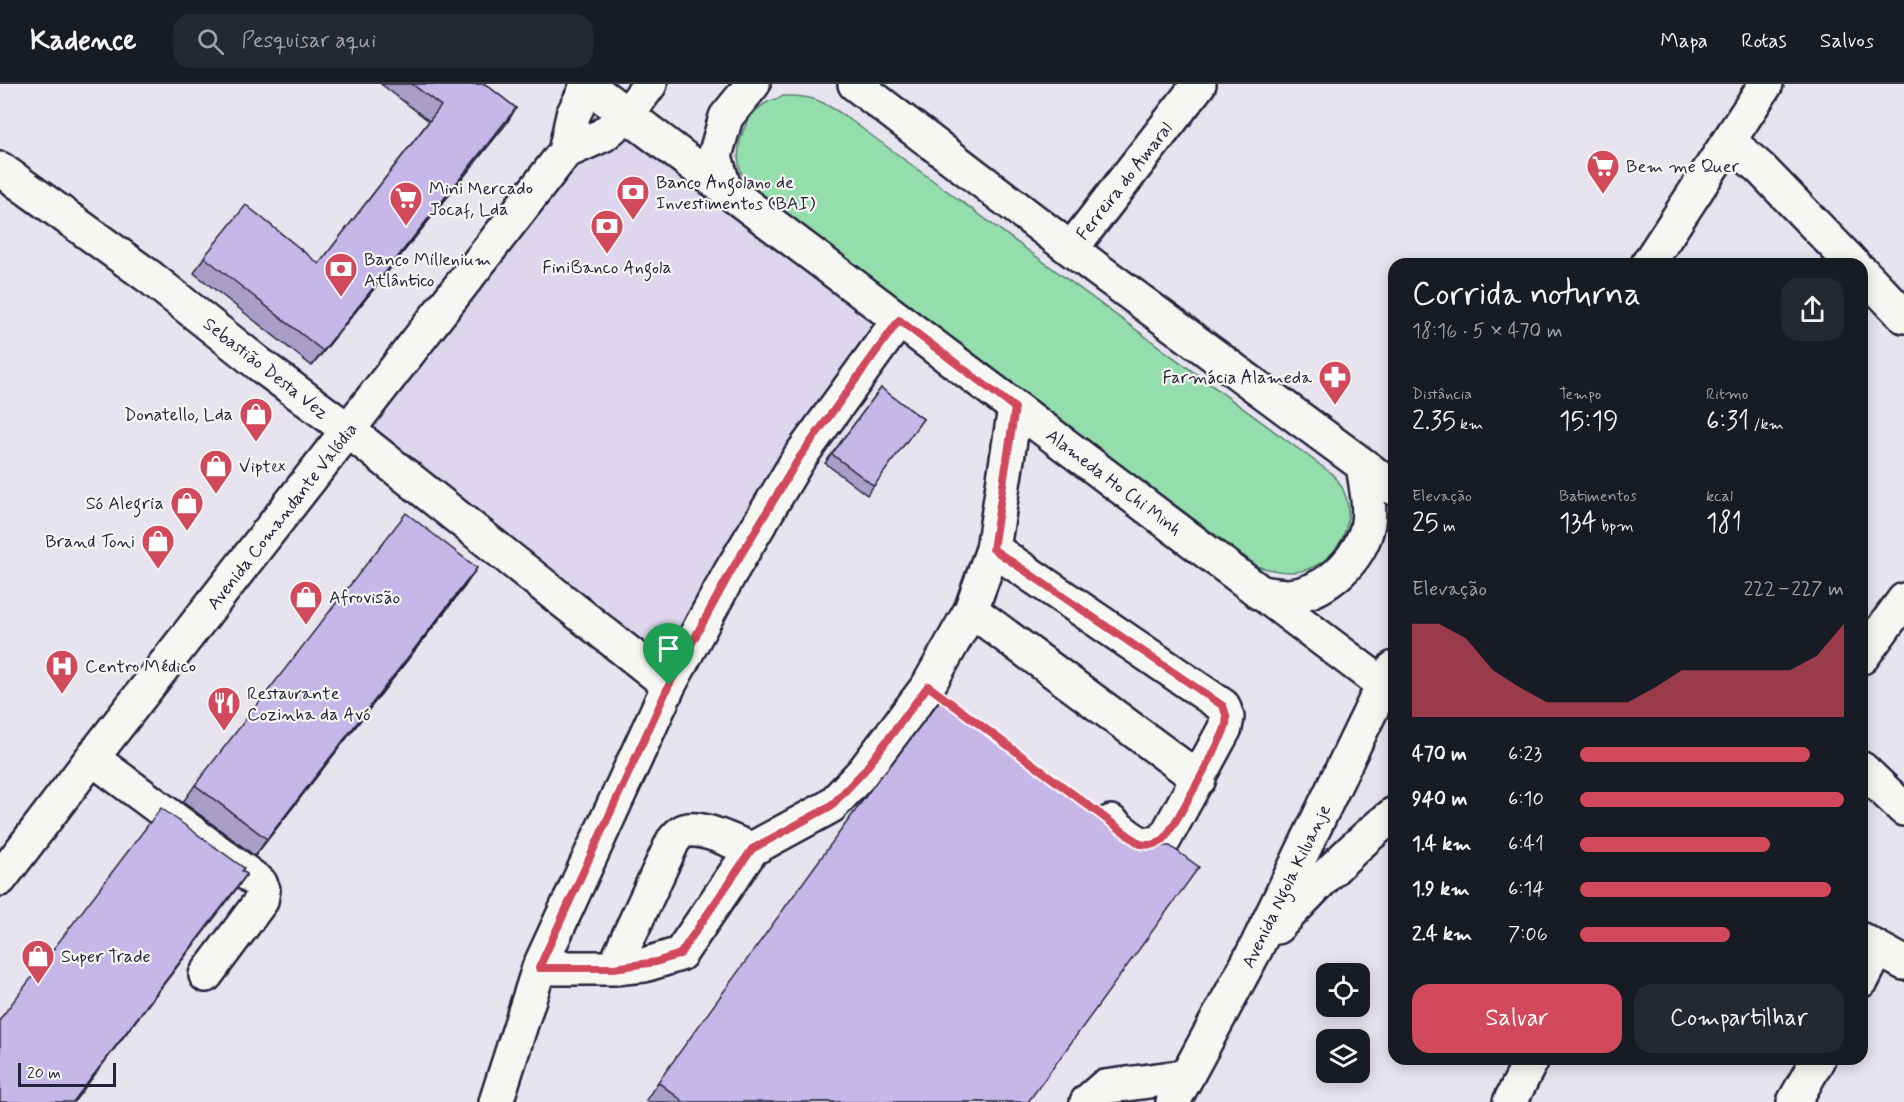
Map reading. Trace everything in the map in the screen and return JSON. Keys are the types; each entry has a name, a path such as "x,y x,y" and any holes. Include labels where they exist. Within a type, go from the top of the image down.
{"street":[{"name":"Avenida Comandante Valódia","path":"0,879 565,152 573,116 588,84"},
{"name":"Alameda Ho Chi Minh","path":"588,84 1260,593 1388,681"},
{"name":"Avenida Comandante Valódia","path":"565,152 603,135 627,115 650,84"},
{"path":"724,187 716,156 726,117 753,84"},
{"path":"855,84 1071,249 1388,484"},
{"name":"Ferreira do Amaral","path":"1071,249 1199,84"},
{"path":"1652,258 1766,84"},
{"path":"1729,141 1761,169 1847,258"},
{"name":"Sebastião Desta Vez","path":"0,169 151,278 259,364 349,431 669,685"},
{"path":"1868,278 1904,316"},
{"path":"496,1102 539,968 669,685 730,573 799,458 899,320"},
{"path":"539,968 614,968 650,964 680,954 752,849 831,806 864,771 928,686 971,610 993,549 1015,408"},
{"path":"1260,593 1288,596 1311,591 1332,580 1350,561 1366,534 1369,503 1363,465"},
{"path":"993,549 1223,706 1227,717 1225,728 1199,779 1164,840 1154,845 1140,844 1084,803"},
{"path":"1868,649 1904,600"},
{"path":"971,610 1199,779"},
{"path":"928,686 955,707"},
{"name":"Avenida Ngola Kiluanje","path":"1180,1089 1255,950 1388,686"},
{"path":"92,758 260,883 261,901 206,975"},
{"path":"1868,775 1904,809"},
{"path":"1255,950 1314,887 1388,819"},
{"path":"614,968 673,841 680,833 688,830 706,833 752,849"},
{"path":"1868,971 1881,951"},
{"path":"1510,1102 1529,1065"},
{"path":"1794,1102 1815,1065"},
{"path":"1087,1102 1104,1087 1180,1089"}],"shaded area":[{"path":"627,115 899,320 669,685 349,431 565,152"}],"green space":[{"path":"783,96 816,100 845,116 1331,473 1343,489 1348,505 1346,530 1333,552 1313,567 1301,571 1285,572 1259,567 753,193 740,168 741,136 745,126 758,109"}],"building":[{"path":"412,84 485,84 516,108 323,351 204,257 246,205 319,264 441,106"},
{"path":"881,388 923,419 874,486 832,454"},
{"path":"406,513 477,568 267,839 195,785"},
{"path":"944,695 1141,842 1151,846 1170,846 1199,867 1028,1102 684,1102 658,1082 879,778"},
{"path":"161,808 244,868 242,871 247,874 73,1102 0,1102 0,1019"}],"place":[{"name":"Bem me Quer","path":"1603,195"},
{"name":"Banco Angolano de Investimentos (BAI)","path":"633,221"},
{"name":"Mini Mercado Jocaf, Lda","path":"406,227"},
{"name":"FiniBanco Angola","path":"607,255"},
{"name":"Banco Millenium Atlântico","path":"341,298"},
{"name":"Farmácia Alameda","path":"1335,406"},
{"name":"Donatello, Lda","path":"256,443"},
{"name":"Viptex","path":"216,495"},
{"name":"Só Alegria","path":"187,532"},
{"name":"Brand Toni","path":"158,570"},
{"name":"Afrovisão","path":"306,626"},
{"name":"Centro Médico","path":"62,695"},
{"name":"Restaurante Cozinha da Avó","path":"224,732"},
{"name":"Super Trade","path":"38,985"}],"route":[{"path":"899,320 1015,408 993,549 1223,706 1227,717 1225,728 1199,779 1164,840 1154,845 1140,844 928,686 864,771 831,806 752,849 680,954 644,965 614,968 539,968 669,685 730,573 799,458 899,320"}]}
